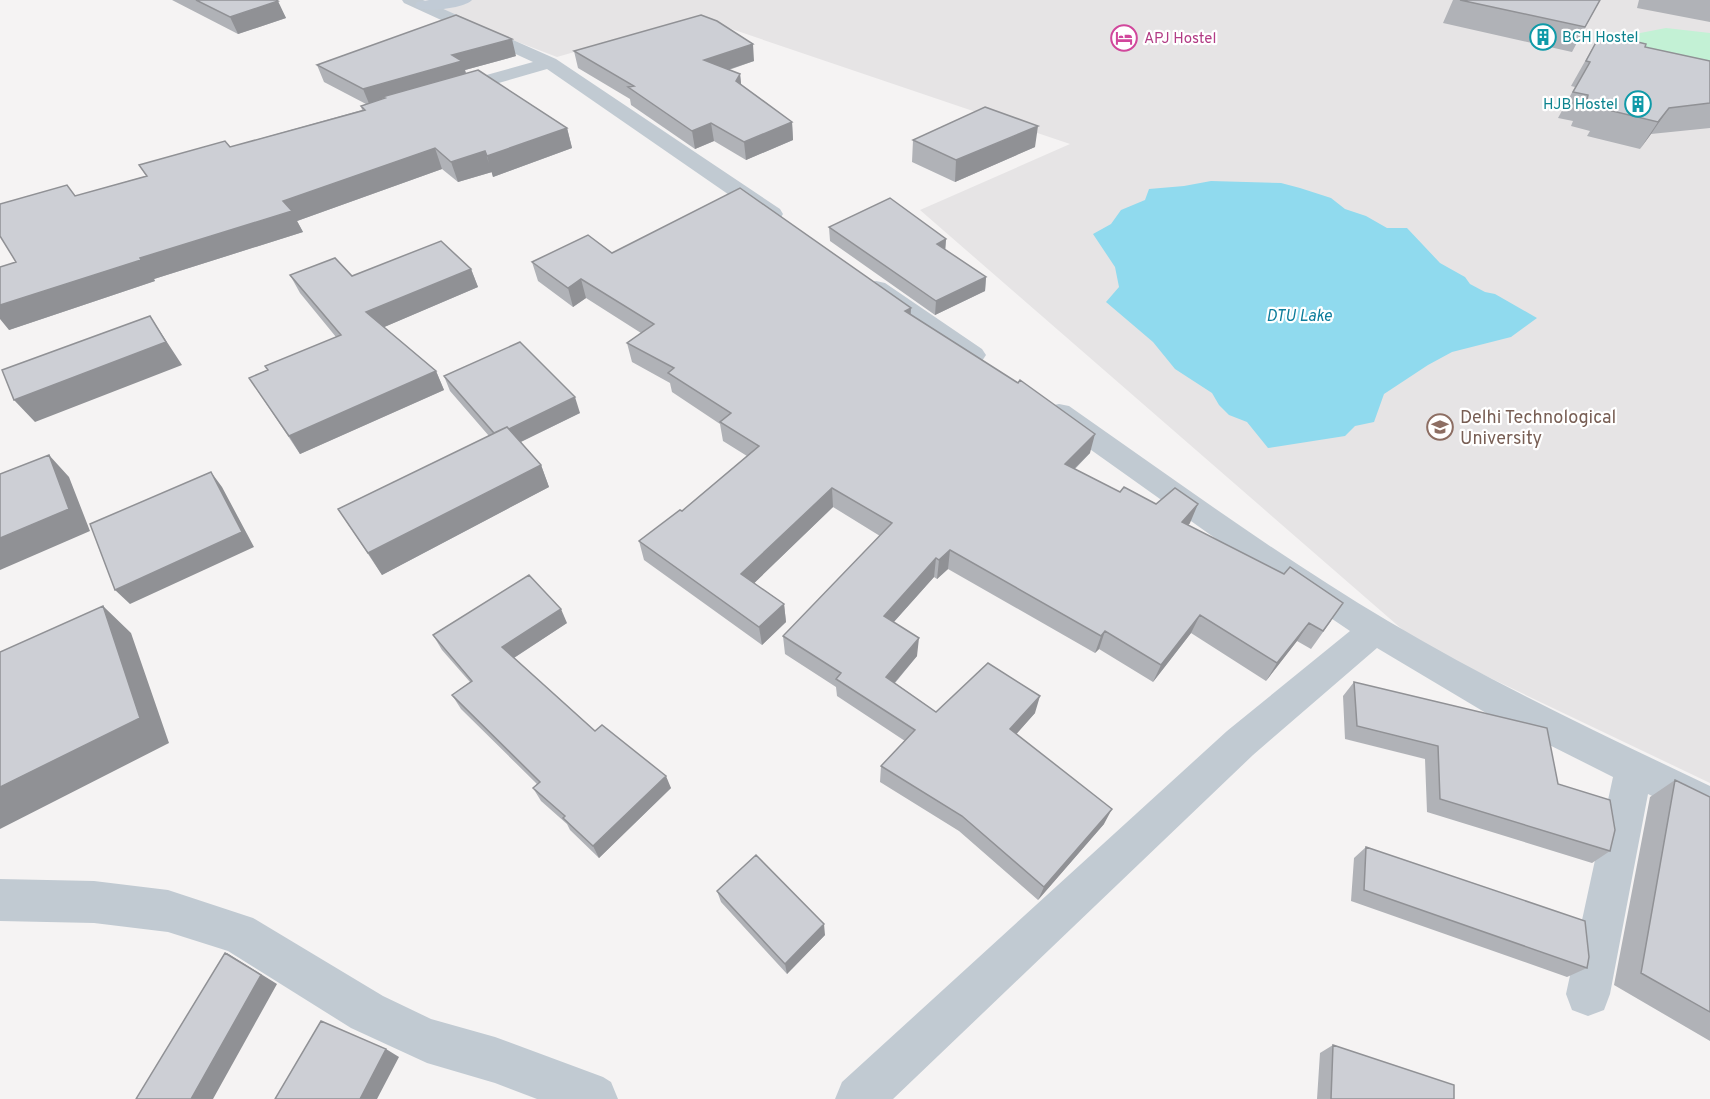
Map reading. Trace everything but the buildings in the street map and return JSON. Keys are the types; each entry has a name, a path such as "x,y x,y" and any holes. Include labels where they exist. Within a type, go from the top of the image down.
{"street":[{"path":"417,3 464,0"},
{"path":"417,3 550,63 793,229"},
{"path":"427,98 550,63"},
{"path":"851,270 998,371"},
{"path":"1036,397 1275,564 1375,630 1499,702 1710,806"},
{"path":"859,1099 1240,744 1375,630"},
{"path":"1588,994 1634,768"},
{"path":"0,900 94,902 168,911 238,933 367,1012 427,1040 495,1060 594,1099"}],"shaded area":[{"name":"Delhi Technological University","path":"462,0 1710,0 1710,783 1419,644 920,210 1070,144 696,17 557,57 423,6"}],"green space":[{"path":"1666,28 1710,33 1710,81 1629,40 1635,34"}],"water":[{"name":"DTU Lake","path":"1211,181 1281,183 1331,198 1345,209 1366,216 1387,228 1407,228 1440,263 1465,277 1470,284 1485,292 1495,294 1537,318 1511,337 1452,352 1428,365 1384,394 1374,422 1355,426 1345,436 1268,448 1247,422 1229,415 1212,393 1175,369 1153,342 1106,302 1119,287 1115,267 1093,234 1111,224 1121,210 1145,200 1149,189"}],"place":[{"name":"BCH Hostel","path":"1543,37"},
{"name":"APJ Hostel","path":"1124,38"},
{"name":"HJB Hostel","path":"1638,104"},
{"name":"Delhi Technological University","path":"1440,427"}]}
